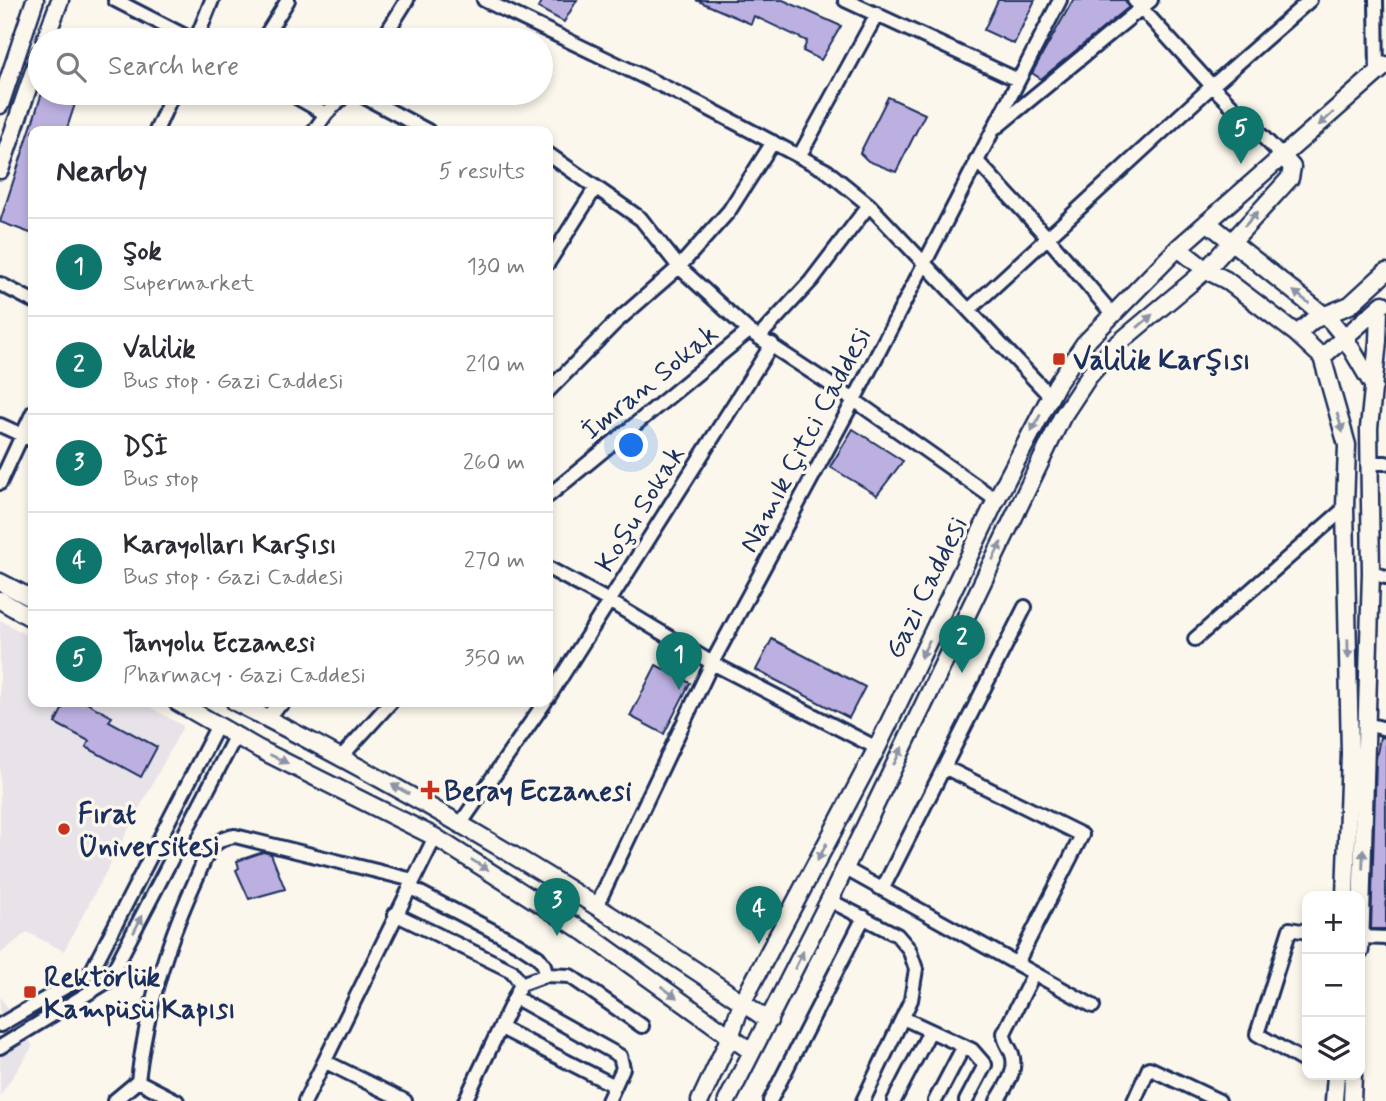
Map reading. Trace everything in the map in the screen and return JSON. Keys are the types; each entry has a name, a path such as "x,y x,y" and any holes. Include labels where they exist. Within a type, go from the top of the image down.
{"main road":[{"path":"0,105 6,64 35,0"},
{"path":"50,28 60,0"},
{"name":"Gazi Caddesi","path":"700,1101 730,1037 742,1003 877,748 996,500 1051,396 1084,344 1178,248 1381,69"},
{"path":"0,170 28,88"},
{"name":"Gazi Caddesi","path":"727,1101 829,900 1062,417 1089,376 1115,346 1206,270 1290,178 1292,167 1283,157"},
{"path":"1207,222 1324,315 1345,338 1374,387"},
{"path":"1178,248 1206,270 1226,280 1297,334 1322,357 1347,445 1345,508 1350,754 1345,891"},
{"path":"1297,334 1312,320 1350,305 1386,272"},
{"path":"1322,357 1383,304"},
{"path":"1361,891 1366,724 1379,575 1369,463 1369,428 1382,343 1383,304"},
{"path":"0,582 28,596"},
{"path":"0,600 28,617"},
{"path":"186,707 259,749 435,837 586,933 752,1052"},
{"path":"245,707 342,756 461,823 597,905 769,1021"},
{"path":"1333,1080 1334,1101"},
{"path":"1352,1101 1353,1080"}],"street":[{"path":"115,0 170,28"},
{"path":"199,28 212,0"},
{"path":"270,28 288,0"},
{"path":"390,28 407,0"},
{"path":"484,0 541,28"},
{"path":"845,0 1018,80"},
{"name":"Namık Çitci Caddesi","path":"597,905 712,663 854,400 1060,0"},
{"path":"970,309 1212,86 1310,0"},
{"path":"1376,0 1381,69"},
{"path":"992,130 1142,3 1212,86 1283,157"},
{"path":"800,155 877,14"},
{"path":"553,34 800,155 827,171 869,205 1051,396"},
{"path":"158,126 168,105"},
{"path":"310,105 326,114"},
{"path":"318,126 335,105"},
{"path":"379,105 419,126"},
{"path":"553,386 615,323 679,267 729,211 773,142"},
{"path":"553,157 641,219 679,267 754,333 996,500"},
{"path":"976,160 1048,238 1114,316"},
{"path":"553,255 596,187"},
{"name":"İmran Sokak","path":"553,492 754,333 811,281 869,205"},
{"path":"0,284 28,298"},
{"name":"Koşu Sokak","path":"553,689 772,344"},
{"path":"0,425 28,437 0,483"},
{"path":"1369,463 1386,463"},
{"path":"1195,639 1345,508"},
{"path":"553,571 610,601 712,663 877,748"},
{"path":"883,887 1025,607"},
{"path":"265,717 278,707"},
{"path":"342,756 386,707"},
{"name":"Koşu Sokak","path":"461,823 541,707"},
{"path":"1366,724 1386,729"},
{"path":"0,1025 91,972 218,725"},
{"path":"0,1047 108,981 236,735"},
{"path":"944,767 1082,835 1017,963"},
{"path":"114,1101 138,1081 145,1029 164,960 209,851 225,838 234,836 411,883 538,957 547,975"},
{"path":"305,1101 435,837"},
{"path":"844,868 883,887 1093,1006"},
{"path":"829,900 897,935 912,955 916,978 911,1000 863,1101"},
{"path":"396,914 512,971 521,984"},
{"path":"770,1101 864,917"},
{"path":"1302,931 1290,929 1257,1034 1302,1060"},
{"path":"1365,937 1386,938"},
{"path":"997,1101 1013,1069 1013,1057 1004,1033 1034,972"},
{"path":"521,984 547,975 570,976 642,1026"},
{"path":"465,1101 521,984"},
{"path":"516,998 617,1053 624,1064 608,1101"},
{"path":"903,1018 964,1046 976,1054 985,1065 966,1101"},
{"path":"501,1028 615,1086"},
{"path":"894,1101 930,1031"},
{"path":"935,1101 964,1046"},
{"path":"326,1062 405,1101"},
{"path":"1134,1101 1149,1068 1219,1101"},
{"path":"138,1081 177,1101"}],"shaded area":[{"name":"Fırat Üniversitesi","path":"0,620 28,636 28,707 150,707 183,726 64,951 27,932 0,954"},
{"path":"0,997 33,1046 0,1096"}],"building":[{"path":"543,0 577,0 564,22 538,8"},
{"path":"696,0 783,0 841,26 821,60 803,51 807,41 754,16 751,24"},
{"path":"998,0 1035,0 1014,44 984,30"},
{"path":"1073,0 1125,0 1129,7 1041,79 1032,73"},
{"path":"888,97 925,114 896,172 868,161 860,153"},
{"path":"38,105 75,105 68,126 31,126"},
{"path":"28,136 28,232 0,222"},
{"path":"853,429 903,461 877,495 830,467"},
{"path":"772,639 865,687 849,718 756,670"},
{"path":"656,665 690,683 664,734 630,716"},
{"path":"63,707 94,707 112,717 109,721 157,747 141,777 86,747 89,741 55,723"},
{"path":"1380,737 1386,738 1386,929 1371,929 1376,759"},
{"path":"263,852 271,854 285,889 249,899 236,870 239,868 237,861"}],"place":[{"name":"Tanyolu Eczanesi","path":"1241,164"},
{"name":"Valilik Karşısı","path":"1059,359"},
{"name":"Valilik","path":"962,673"},
{"name":"Şok","path":"679,690"},
{"name":"Beray Eczanesi","path":"430,790"},
{"name":"Fırat Üniversitesi","path":"64,829"},
{"name":"DSİ","path":"557,936"},
{"name":"Karayolları Karşısı","path":"759,944"},
{"name":"Rektörlük Kampüsü Kapısı","path":"30,992"}]}
